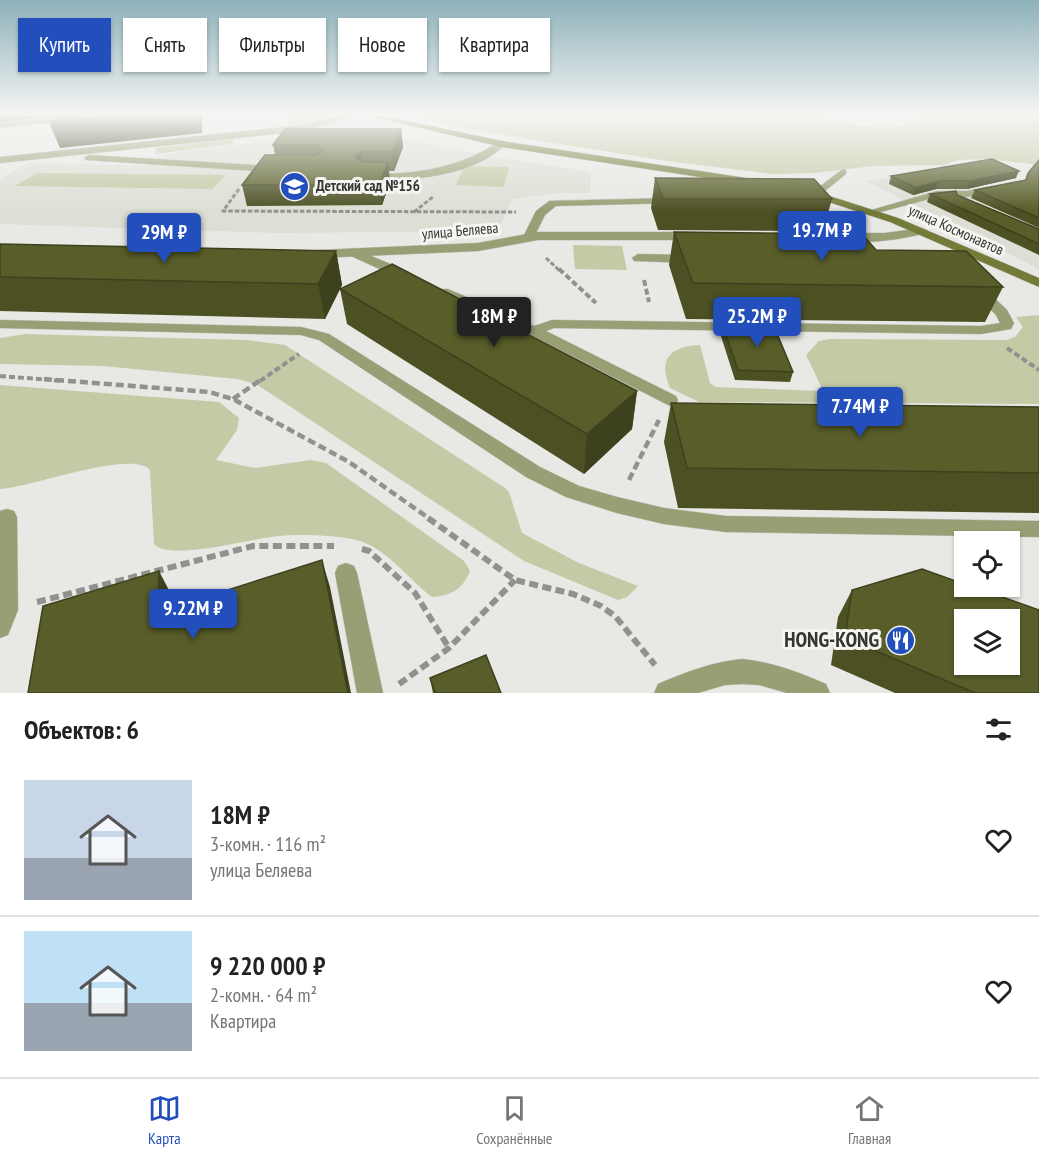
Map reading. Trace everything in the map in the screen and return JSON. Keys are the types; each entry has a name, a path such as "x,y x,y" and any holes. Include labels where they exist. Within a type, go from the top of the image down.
{"main road":[{"path":"517,146 757,183"},
{"name":"улица Космонавтов","path":"810,198 873,212 922,231 1039,284"}],"street":[{"path":"0,160 135,146"},
{"path":"364,177 431,174 454,170 498,146"},
{"path":"38,157 233,169 288,169"},
{"path":"843,172 810,198 832,233 885,237 922,231"},
{"path":"873,212 937,194 967,194 1009,185"},
{"path":"529,237 545,207 564,201 687,201"},
{"name":"улица Беляева","path":"301,254 478,247 529,237 713,236"},
{"path":"948,262 963,249"},
{"path":"355,253 534,331 670,400"},
{"path":"638,258 709,259"},
{"path":"534,331 552,324 981,330 1006,326 1007,323 1002,313 971,284"},
{"path":"0,324 301,331 324,337 533,472 573,492 664,516 726,524 1039,529"},
{"path":"4,619 7,518"},
{"path":"346,573 370,693"},
{"path":"671,691 732,671 782,676 817,693"}],"path":[{"path":"235,193 223,211 540,213"},
{"path":"414,212 429,201"},
{"path":"529,237 537,251 592,298 598,312 597,326"},
{"path":"233,399 324,337"},
{"path":"1019,356 1039,370"},
{"path":"0,376 209,392 233,399 350,462 515,580 573,594 608,611 615,616 671,691"},
{"path":"617,505 646,441"},
{"path":"4,619 253,546"},
{"path":"395,687 449,648 515,580"}],"shaded area":[{"name":"Детский сад №156","path":"223,146 443,146 591,172 590,193 558,193 512,199 498,231 280,233 0,224 0,179 28,163 148,166 163,154"},
{"path":"932,170 978,192 1039,185 1039,269 866,181"}],"green space":[{"path":"170,146 215,146 155,154 156,148"},
{"path":"574,146 1039,146 1039,165 987,159 957,160 945,165 874,166 813,173 772,174"},
{"path":"464,166 509,167 504,187 456,185"},
{"path":"37,173 226,175 212,189 15,186"},
{"path":"573,245 622,246 627,270 575,269"},
{"path":"1039,315 1039,404 699,402 670,388 666,378 666,362 674,351 700,345 710,383 716,387 820,391 821,386 806,355 819,341 831,339 1006,340 1015,337 1023,327 1016,317"},
{"path":"25,334 246,340 285,345 505,488 509,492 522,533 579,563 638,586 627,597 618,600 524,561 256,384 237,379 103,366 0,364 0,338"},
{"path":"0,385 219,402 239,418 237,430 216,460 255,468 311,460 326,463 464,561 470,571 460,587 451,593 432,597 387,556 367,544 348,538 287,535 194,550 163,549 154,544 150,470 139,465 123,464 102,467 0,489"}],"building":[{"path":"318,146 394,146 392,152 362,152 355,157 362,162 388,162 379,185 242,185 265,155 316,155 324,150"},
{"path":"992,159 1019,171 970,181 939,181 916,188 891,176"},
{"path":"1039,160 1039,218 975,190 1026,180 1028,173"},
{"path":"655,178 814,179 832,199 663,199"},
{"path":"956,191 957,195 1039,229 1039,244 930,194"},
{"path":"674,232 862,234 876,250 966,251 1003,287 693,283"},
{"path":"0,244 336,251 318,284 0,277"},
{"path":"392,264 637,391 587,434 340,289"},
{"path":"722,324 773,324 793,372 738,370"},
{"path":"671,403 1039,407 1039,473 687,468"},
{"path":"322,560 348,693 28,693 43,606 159,571 158,612"},
{"name":"HONG-KONG","path":"922,569 954,580 954,597 1003,597 1039,610 1039,693 975,693 845,638 852,590"},
{"path":"486,655 501,693 435,693 430,678"}],"place":[{"name":"Детский сад №156","path":"295,186"},
{"name":"HONG-KONG","path":"900,640"}]}
